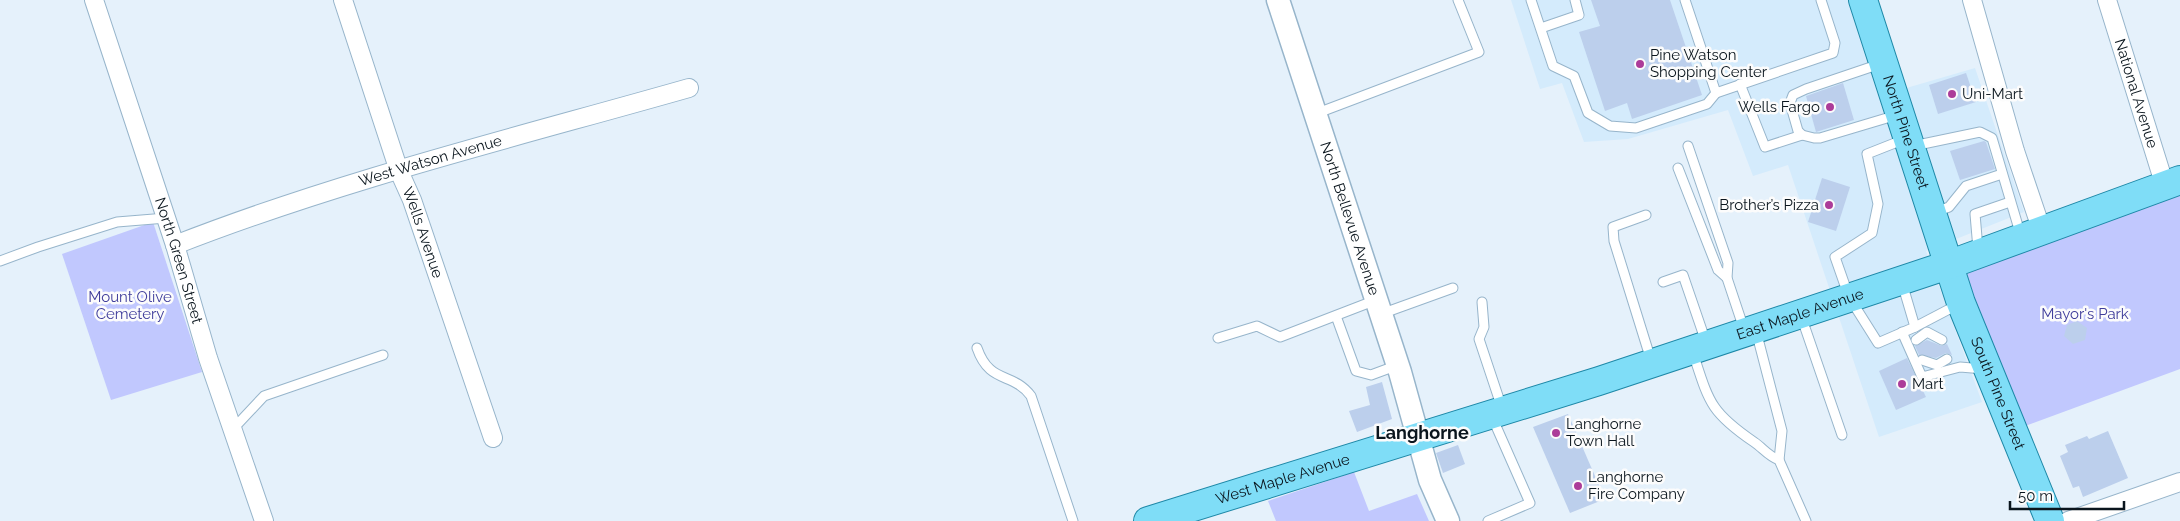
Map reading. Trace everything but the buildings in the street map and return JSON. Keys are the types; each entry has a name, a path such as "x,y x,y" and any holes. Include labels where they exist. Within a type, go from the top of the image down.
{"main road":[{"name":"North Pine Street","path":"1863,0 1948,265"},
{"name":"East Maple Avenue","path":"1417,438 1948,265 2172,183"},
{"name":"South Pine Street","path":"1948,265 1987,369 2050,521"},
{"name":"West Maple Avenue","path":"1148,521 1417,438"}],"street":[{"name":"North Green Street","path":"94,0 175,245 208,358 264,521"},
{"name":"Wells Avenue","path":"343,0 399,171 412,200 492,438"},
{"name":"North Bellevue Avenue","path":"1278,0 1398,365 1430,480 1448,521"},
{"path":"1972,0 2015,151 2031,235"},
{"name":"National Avenue","path":"2107,0 2172,183"},
{"name":"West Watson Avenue","path":"175,245 222,227 399,171 689,88"},
{"path":"2068,521 2180,482"}],"lane":[{"path":"1315,114 1479,52 1458,0"},
{"path":"1532,0 1554,66 1574,76 1588,113 1610,126 1636,128 1707,104 1716,93 1833,53 1835,43 1821,0"},
{"path":"1541,28 1579,15 1575,0"},
{"path":"1685,0 1716,93"},
{"path":"1802,135 1798,131 1790,103 1793,95 1882,63"},
{"path":"1740,84 1764,147 1802,135 1820,138 1905,133 1980,132 1992,138 2010,202 2031,235"},
{"path":"1905,133 1867,154 1878,204 1872,233 1835,257 1849,297 1878,343 1914,327 1927,331 1942,340"},
{"path":"1688,146 1728,263 1727,278"},
{"path":"1678,168 1718,270 1727,278 1750,330 1782,431 1779,460 1806,521"},
{"path":"1931,214 1950,207 1966,186 2002,174"},
{"path":"1979,254 1975,214 2010,202"},
{"path":"1646,215 1614,227 1614,242 1652,363"},
{"path":"0,261 116,222 166,218"},
{"path":"1663,282 1683,275 1708,399 1720,416 1760,446 1768,455 1779,460"},
{"path":"1901,280 1914,327"},
{"path":"1218,338 1258,326 1280,337 1336,316 1453,288"},
{"path":"1482,302 1484,327 1479,339 1497,413 1530,503 1488,521"},
{"path":"1916,340 1961,303"},
{"path":"1800,314 1842,436"},
{"path":"1336,316 1356,371 1371,375 1398,365"},
{"path":"1902,332 1922,377 1947,359"},
{"path":"977,348 982,362 990,371 1025,388 1031,396 1073,521"},
{"path":"233,429 264,396 383,354"},
{"path":"1922,360 1938,366 1987,369"}],"shaded area":[{"path":"1511,0 1849,0 1879,96 1975,68 2024,212 1926,251 1982,402 1879,437 1788,165 1753,176 1728,110 1628,139 1584,142 1562,83 1540,89"}],"green space":[{"name":"Mayor's Park","path":"2180,191 2180,369 2025,426 1965,277 1966,271"},
{"name":"Mount Olive Cemetery","path":"153,222 202,372 111,400 62,254"},
{"path":"1354,472 1369,511 1417,494 1429,521 1276,521 1268,501"}],"place":[{"name":"Pine Watson Shopping Center","path":"1640,64"},
{"name":"Uni-Mart","path":"1952,94"},
{"name":"Wells Fargo","path":"1830,107"},
{"name":"Brother’s Pizza","path":"1829,205"},
{"name":"Mart","path":"1902,384"},
{"name":"Langhorne Town Hall","path":"1556,433"},
{"name":"Langhorne Fire Company","path":"1578,486"}],"district":[{"name":"Langhorne","path":"1422,432"}]}
